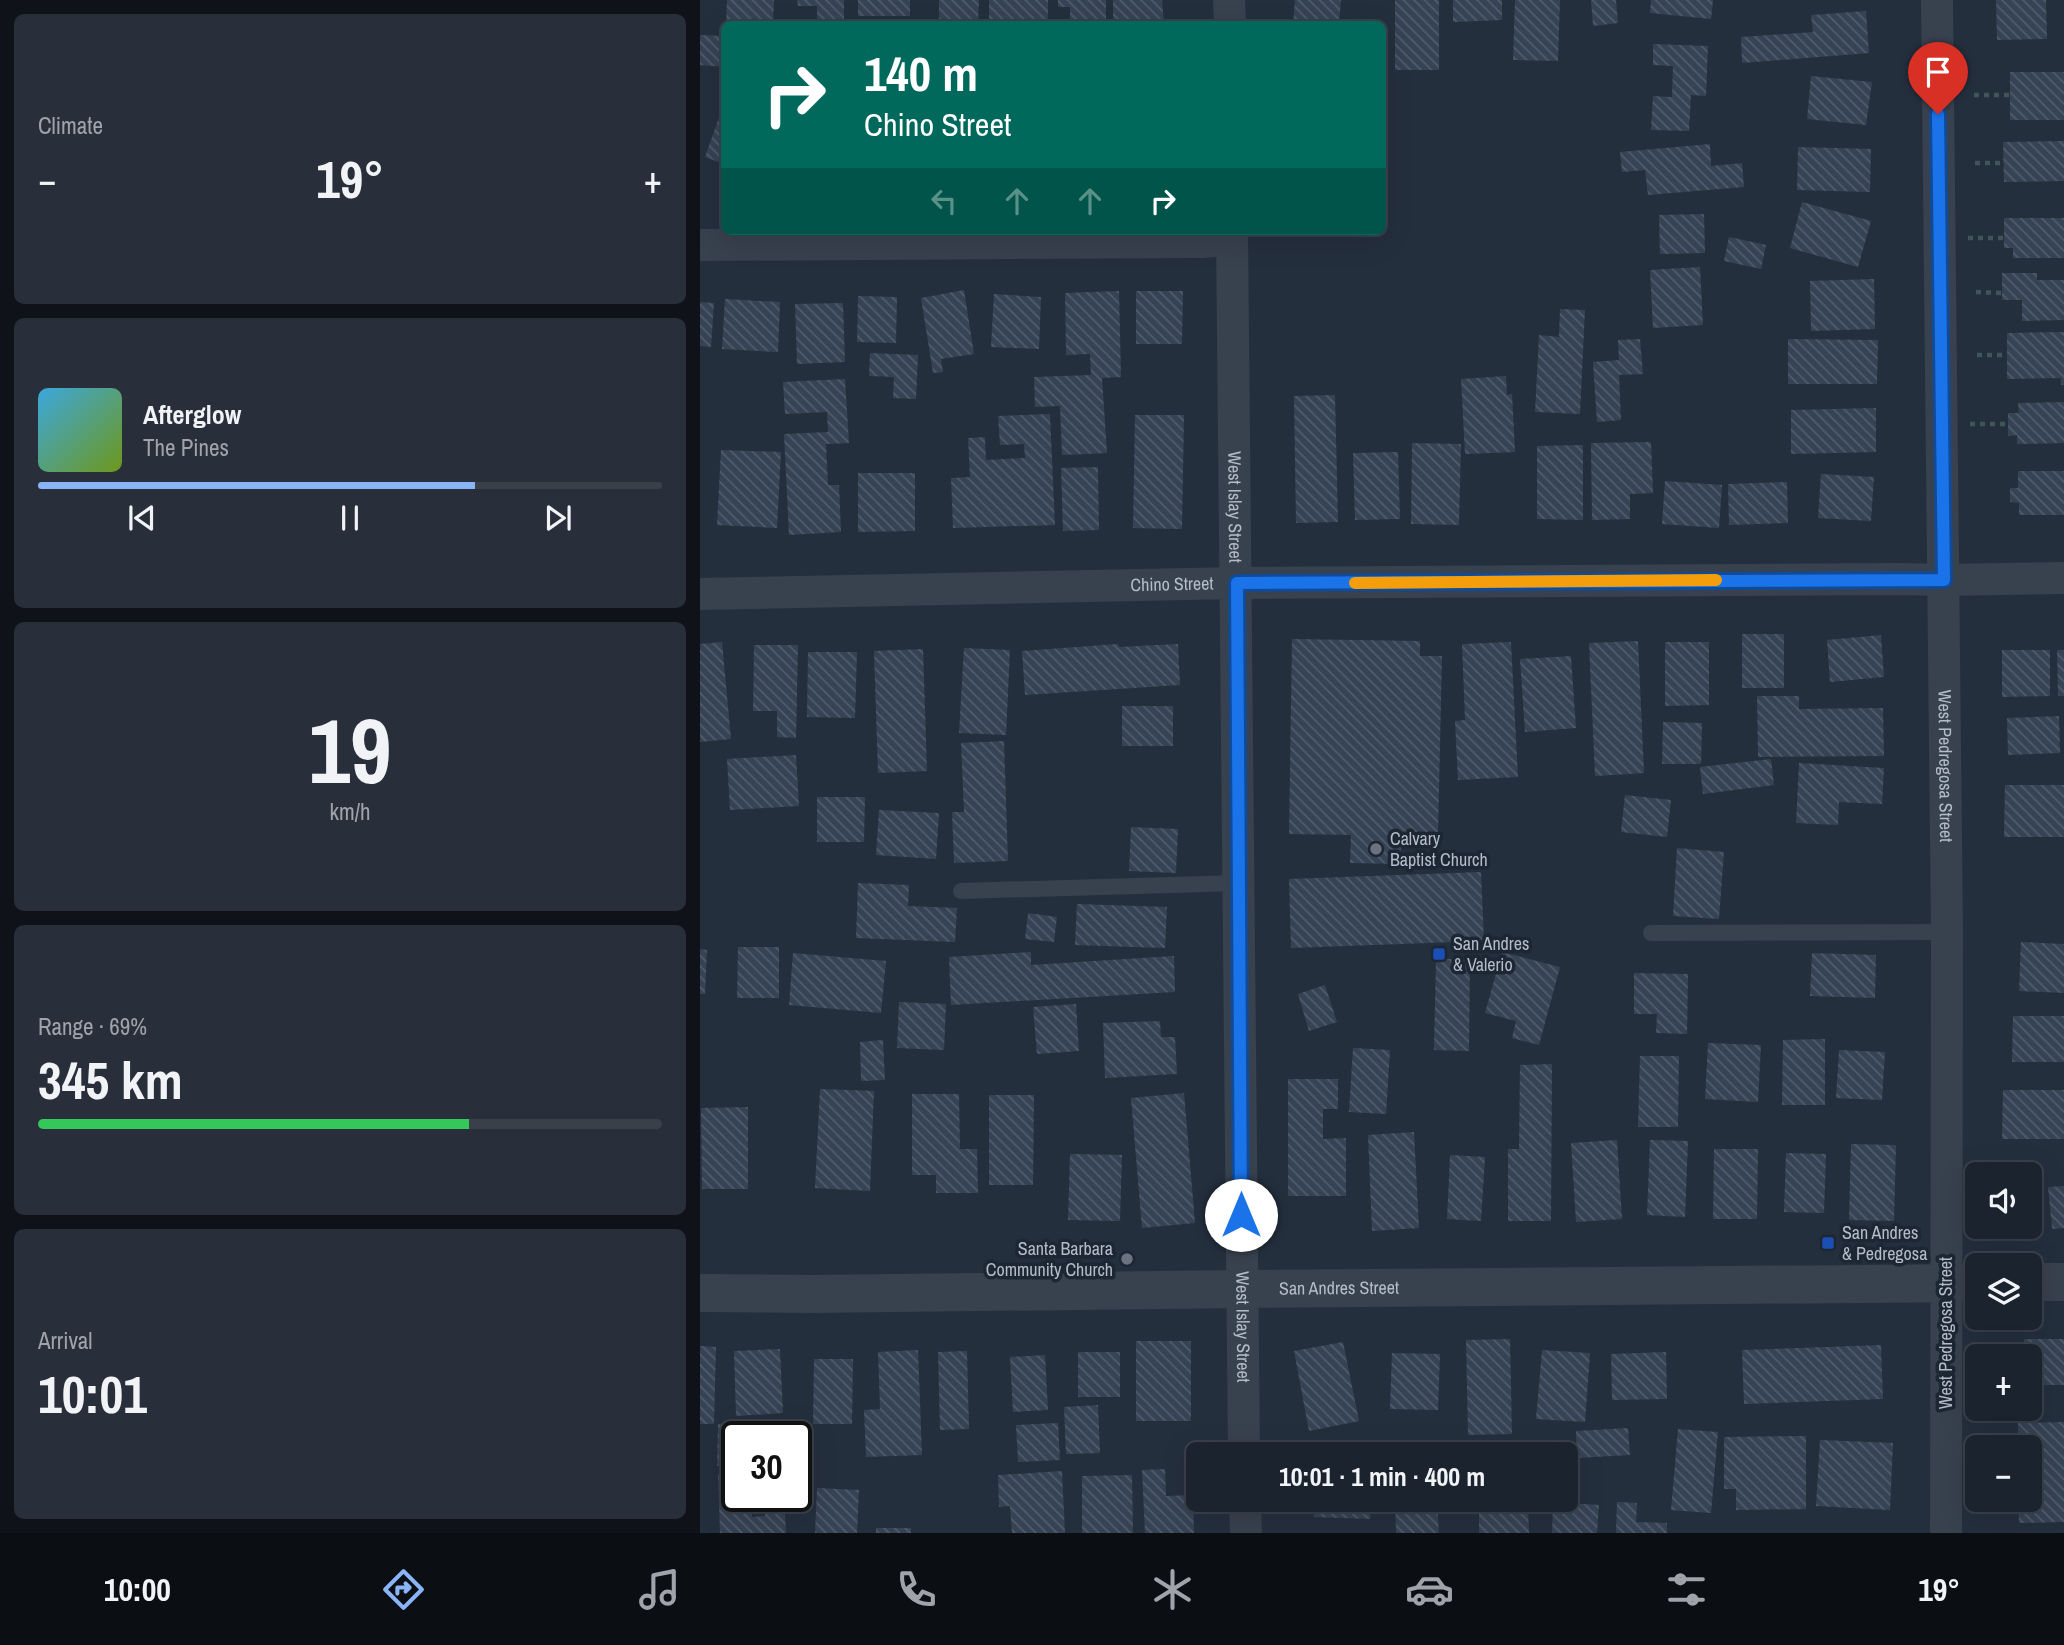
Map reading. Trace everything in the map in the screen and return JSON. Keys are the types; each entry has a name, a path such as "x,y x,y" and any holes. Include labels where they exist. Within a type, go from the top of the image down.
{"street":[{"path":"1229,0 1230,21"},
{"name":"West Pedregosa Street","path":"1937,0 1947,932 1962,1283 1946,1533"},
{"path":"700,245 1201,242 1232,236"},
{"name":"West Islay Street","path":"1232,236 1244,1442"},
{"name":"Chino Street","path":"700,594 1237,583 2064,578"},
{"path":"2042,1282 2064,1282"},
{"name":"San Andres Street","path":"700,1293 1962,1283"},
{"path":"1245,1512 1246,1533"}],"lane":[{"path":"961,891 1238,883"},
{"path":"1651,933 1947,932"}],"path":[{"path":"1974,95 2010,95"},
{"path":"1975,163 2003,163"},
{"path":"1964,238 2004,238"},
{"path":"1976,292 2002,293"},
{"path":"1977,355 2007,355"},
{"path":"1965,424 2008,424"}],"building":[{"path":"727,0 774,0 773,21 726,21"},
{"path":"797,0 844,0 844,21 817,21 817,6 798,6"},
{"path":"858,0 910,0 910,16 858,16"},
{"path":"939,0 979,0 978,21 939,21"},
{"path":"989,0 1048,0 1048,21 989,21"},
{"path":"1058,0 1106,0 1106,21 1070,21 1070,7 1058,7"},
{"path":"1113,0 1162,0 1164,21 1113,21"},
{"path":"1295,0 1341,0 1339,21 1293,21"},
{"path":"1395,0 1439,0 1439,70 1395,70"},
{"path":"1453,0 1502,0 1502,20 1453,22"},
{"path":"1515,0 1560,0 1558,61 1513,60"},
{"path":"1591,0 1616,0 1618,23 1593,26"},
{"path":"1651,0 1713,0 1711,19 1650,13"},
{"path":"1996,0 2046,0 2047,39 1997,40"},
{"path":"1866,11 1869,53 1742,63 1741,37 1813,32 1811,15"},
{"path":"700,35 721,36 721,67 700,65"},
{"path":"1653,44 1708,46 1706,96 1691,95 1689,131 1651,130 1653,96 1672,97 1673,66 1653,65"},
{"path":"2010,72 2064,72 2064,120 2010,120"},
{"path":"1811,76 1872,82 1866,125 1807,119"},
{"path":"721,112 721,163 705,157"},
{"path":"2064,141 2064,181 2004,182 2003,142"},
{"path":"1710,144 1711,166 1742,163 1744,187 1648,195 1645,170 1622,172 1620,152"},
{"path":"1798,147 1871,149 1870,192 1797,190"},
{"path":"1802,202 1871,221 1858,267 1790,248"},
{"path":"1704,214 1705,253 1660,254 1659,215"},
{"path":"2004,218 2064,218 2064,258 2013,258 2013,248 2004,248"},
{"path":"1729,237 1766,245 1761,269 1724,261"},
{"path":"1700,267 1703,325 1653,328 1650,270"},
{"path":"2002,273 2037,273 2037,280 2064,280 2064,320 2022,321 2022,300 2002,300"},
{"path":"1874,279 1875,329 1811,331 1810,281"},
{"path":"964,290 974,354 941,359 943,372 933,373 921,298"},
{"path":"1119,291 1121,377 1102,378 1107,453 1062,455 1060,406 1035,407 1034,377 1091,375 1090,354 1066,355 1065,293"},
{"path":"1136,291 1183,291 1182,344 1136,344"},
{"path":"994,294 1041,297 1039,349 991,347"},
{"path":"858,296 897,297 896,343 857,342"},
{"path":"725,299 780,302 778,352 722,349"},
{"path":"700,302 714,303 711,347 700,346"},
{"path":"843,303 845,362 797,364 795,304"},
{"path":"1560,309 1585,310 1580,414 1535,412 1539,335 1559,337"},
{"path":"2064,332 2064,385 2061,385 2061,378 2007,379 2007,333"},
{"path":"1640,339 1643,374 1619,375 1621,420 1597,422 1593,362 1619,360 1618,340"},
{"path":"1788,339 1878,340 1877,384 1788,384"},
{"path":"870,353 918,355 916,399 893,398 894,377 869,376"},
{"path":"1506,376 1507,395 1512,394 1515,452 1465,454 1461,379"},
{"path":"845,379 849,443 826,444 828,485 839,485 841,532 789,535 784,434 828,432 827,412 785,414 783,382"},
{"path":"1335,395 1338,522 1296,523 1294,396"},
{"path":"2064,402 2064,443 2017,444 2017,435 2008,436 2008,413 2019,413 2018,403"},
{"path":"1876,408 1876,452 1791,454 1791,410"},
{"path":"1050,414 1055,525 953,528 951,478 970,477 968,438 985,437 986,460 1025,458 1024,444 1000,445 998,416"},
{"path":"1135,415 1184,415 1182,529 1133,528"},
{"path":"1651,442 1653,493 1630,494 1630,519 1592,520 1591,443"},
{"path":"1412,443 1461,444 1459,525 1411,524"},
{"path":"1583,445 1583,520 1537,519 1537,446"},
{"path":"721,450 781,452 777,528 717,525"},
{"path":"1398,452 1400,519 1355,520 1353,453"},
{"path":"1098,467 1099,530 1063,531 1061,468"},
{"path":"2018,471 2064,471 2064,515 2019,515 2019,503 2010,502 2010,488 2018,488"},
{"path":"858,473 915,473 915,531 858,532"},
{"path":"1821,474 1874,477 1871,521 1818,518"},
{"path":"1665,481 1722,485 1719,528 1662,524"},
{"path":"1787,482 1788,523 1729,525 1728,484"},
{"path":"1742,634 1784,634 1784,688 1742,688"},
{"path":"1881,635 1884,677 1830,682 1827,640"},
{"path":"1292,639 1420,641 1420,656 1442,656 1438,834 1401,834 1401,864 1350,863 1351,835 1289,834"},
{"path":"1638,641 1644,773 1595,776 1589,643"},
{"path":"722,642 731,739 700,742 700,644"},
{"path":"1511,642 1518,777 1458,780 1455,721 1465,720 1462,644"},
{"path":"1665,642 1709,642 1709,705 1665,706"},
{"path":"1118,644 1119,647 1178,644 1180,685 1025,695 1022,651"},
{"path":"754,645 798,645 796,738 777,737 777,711 753,711"},
{"path":"964,648 1010,650 1006,735 959,733"},
{"path":"923,649 927,771 878,773 874,651"},
{"path":"2002,650 2050,650 2050,696 2002,697"},
{"path":"2057,650 2064,650 2064,696 2058,696"},
{"path":"808,652 857,652 855,718 807,717"},
{"path":"1571,656 1576,728 1525,732 1520,659"},
{"path":"1757,696 1799,696 1799,709 1883,708 1884,756 1758,757"},
{"path":"1122,706 1173,706 1173,746 1122,746"},
{"path":"2059,716 2060,753 2008,755 2007,718"},
{"path":"1663,722 1702,723 1701,764 1662,764"},
{"path":"1004,741 1008,861 954,863 952,812 964,812 961,743"},
{"path":"796,755 799,806 730,810 727,759"},
{"path":"1771,759 1774,785 1703,794 1700,767"},
{"path":"1799,763 1884,768 1882,804 1839,802 1838,825 1796,823"},
{"path":"2005,785 2064,785 2064,837 2004,837"},
{"path":"1625,795 1671,800 1667,837 1621,832"},
{"path":"817,797 865,797 864,842 817,842"},
{"path":"879,810 939,813 936,859 876,855"},
{"path":"1131,827 1178,829 1176,873 1129,871"},
{"path":"1677,848 1724,852 1719,919 1673,916"},
{"path":"1481,872 1484,941 1291,948 1289,879"},
{"path":"858,883 909,885 908,906 957,908 955,942 856,938"},
{"path":"1077,904 1167,907 1165,948 1075,945"},
{"path":"1028,913 1057,917 1054,942 1025,939"},
{"path":"2021,942 2064,944 2064,993 2019,991"},
{"path":"738,947 779,947 779,998 737,998"},
{"path":"700,949 707,950 705,994 700,994"},
{"path":"1031,952 1031,965 1174,956 1175,992 951,1005 949,957"},
{"path":"1502,952 1560,967 1539,1045 1512,1038 1516,1021 1485,1013"},
{"path":"793,953 886,961 881,1013 789,1005"},
{"path":"1812,953 1876,955 1875,998 1810,996"},
{"path":"1436,959 1470,959 1469,1051 1434,1050"},
{"path":"1634,973 1688,974 1687,1034 1656,1033 1657,1014 1634,1014"},
{"path":"1325,985 1337,1022 1309,1031 1298,994"},
{"path":"899,1002 946,1004 944,1050 897,1048"},
{"path":"1076,1004 1079,1051 1037,1054 1033,1007"},
{"path":"2013,1016 2064,1016 2064,1062 2012,1062"},
{"path":"1160,1021 1161,1037 1175,1037 1177,1074 1105,1078 1103,1023"},
{"path":"1825,1039 1825,1105 1782,1105 1783,1040"},
{"path":"883,1040 885,1080 861,1081 860,1042"},
{"path":"1708,1043 1761,1045 1758,1102 1705,1099"},
{"path":"1353,1048 1390,1050 1386,1114 1349,1112"},
{"path":"1839,1050 1885,1052 1882,1100 1836,1098"},
{"path":"1640,1056 1679,1056 1678,1127 1638,1127"},
{"path":"1552,1064 1551,1221 1508,1221 1508,1149 1519,1149 1520,1065"},
{"path":"1288,1079 1338,1079 1338,1109 1323,1109 1323,1139 1346,1138 1346,1196 1288,1196"},
{"path":"820,1089 874,1091 870,1191 815,1188"},
{"path":"2003,1090 2064,1090 2064,1139 2002,1139"},
{"path":"1184,1093 1195,1223 1142,1228 1131,1098"},
{"path":"912,1094 959,1094 960,1149 977,1149 978,1193 936,1193 936,1175 912,1175"},
{"path":"989,1095 1034,1095 1033,1185 989,1185"},
{"path":"748,1107 748,1189 702,1189 701,1108"},
{"path":"1414,1132 1419,1228 1372,1231 1368,1135"},
{"path":"1617,1140 1622,1219 1576,1222 1571,1143"},
{"path":"1650,1140 1688,1141 1685,1217 1647,1215"},
{"path":"1851,1144 1896,1145 1894,1221 1849,1220"},
{"path":"1714,1149 1758,1149 1757,1219 1713,1219"},
{"path":"1786,1153 1826,1154 1824,1213 1784,1212"},
{"path":"1070,1154 1122,1155 1120,1221 1068,1220"},
{"path":"1450,1155 1485,1157 1481,1221 1447,1219"},
{"path":"2064,1186 2064,1228 2052,1229 2048,1187"},
{"path":"1510,1339 1512,1434 1468,1435 1466,1340"},
{"path":"2024,1339 2064,1339 2064,1385 2042,1385 2042,1344 2024,1344"},
{"path":"1136,1341 1191,1341 1191,1421 1136,1421"},
{"path":"1343,1342 1359,1421 1309,1431 1294,1351"},
{"path":"1881,1345 1883,1399 1744,1404 1742,1350"},
{"path":"700,1346 716,1347 714,1424 700,1424"},
{"path":"780,1349 783,1413 736,1416 734,1351"},
{"path":"918,1350 922,1455 866,1457 864,1410 880,1409 878,1352"},
{"path":"1542,1350 1590,1353 1585,1422 1536,1419"},
{"path":"967,1351 969,1429 940,1430 938,1352"},
{"path":"1078,1352 1120,1352 1120,1397 1078,1397"},
{"path":"1666,1352 1667,1399 1612,1400 1611,1354"},
{"path":"1392,1353 1440,1354 1438,1410 1390,1409"},
{"path":"1045,1355 1048,1410 1013,1412 1010,1357"},
{"path":"814,1359 853,1359 852,1424 813,1424"},
{"path":"1098,1405 1100,1453 1066,1454 1064,1407"},
{"path":"2064,1422 2064,1522 2019,1523 2019,1512 2042,1512 2042,1435 2018,1435 2018,1423"},
{"path":"1058,1423 1060,1460 1018,1462 1016,1425"},
{"path":"718,1424 721,1424 721,1466 717,1466"},
{"path":"1628,1428 1630,1455 1578,1458 1576,1431"},
{"path":"1678,1429 1718,1432 1711,1513 1671,1510"},
{"path":"1806,1436 1806,1509 1736,1510 1736,1489 1724,1489 1724,1437"},
{"path":"1820,1440 1893,1443 1890,1510 1816,1506"},
{"path":"1165,1469 1166,1496 1186,1495 1186,1512 1193,1512 1194,1533 1145,1533 1142,1470"},
{"path":"1062,1471 1065,1533 1012,1533 1010,1506 999,1507 998,1475"},
{"path":"718,1474 721,1474 721,1512 752,1512 752,1517 765,1516 765,1512 785,1512 786,1533 720,1533"},
{"path":"1132,1475 1133,1533 1082,1533 1082,1476"},
{"path":"817,1488 859,1490 857,1533 815,1533"},
{"path":"1617,1502 1637,1503 1636,1522 1667,1523 1667,1533 1616,1533"},
{"path":"1578,1504 1599,1505 1597,1533 1552,1533 1553,1512 1578,1512"},
{"path":"1314,1512 1370,1512 1370,1519 1314,1517"},
{"path":"1395,1512 1438,1512 1439,1533 1396,1533"},
{"path":"1479,1512 1528,1512 1529,1533 1479,1533"},
{"path":"876,1528 911,1528 911,1533 876,1533"}],"slow traffic":[{"path":"1355,583 1716,580"}],"place":[{"name":"Calvary Baptist Church","path":"1376,849"},
{"name":"San Andres & Valerio","path":"1439,954"},
{"name":"San Andres & Pedregosa","path":"1828,1243"},
{"name":"Santa Barbara Community Church","path":"1127,1259"}],"route":[{"path":"1241,1215 1237,583 1944,580 1938,114"}]}
